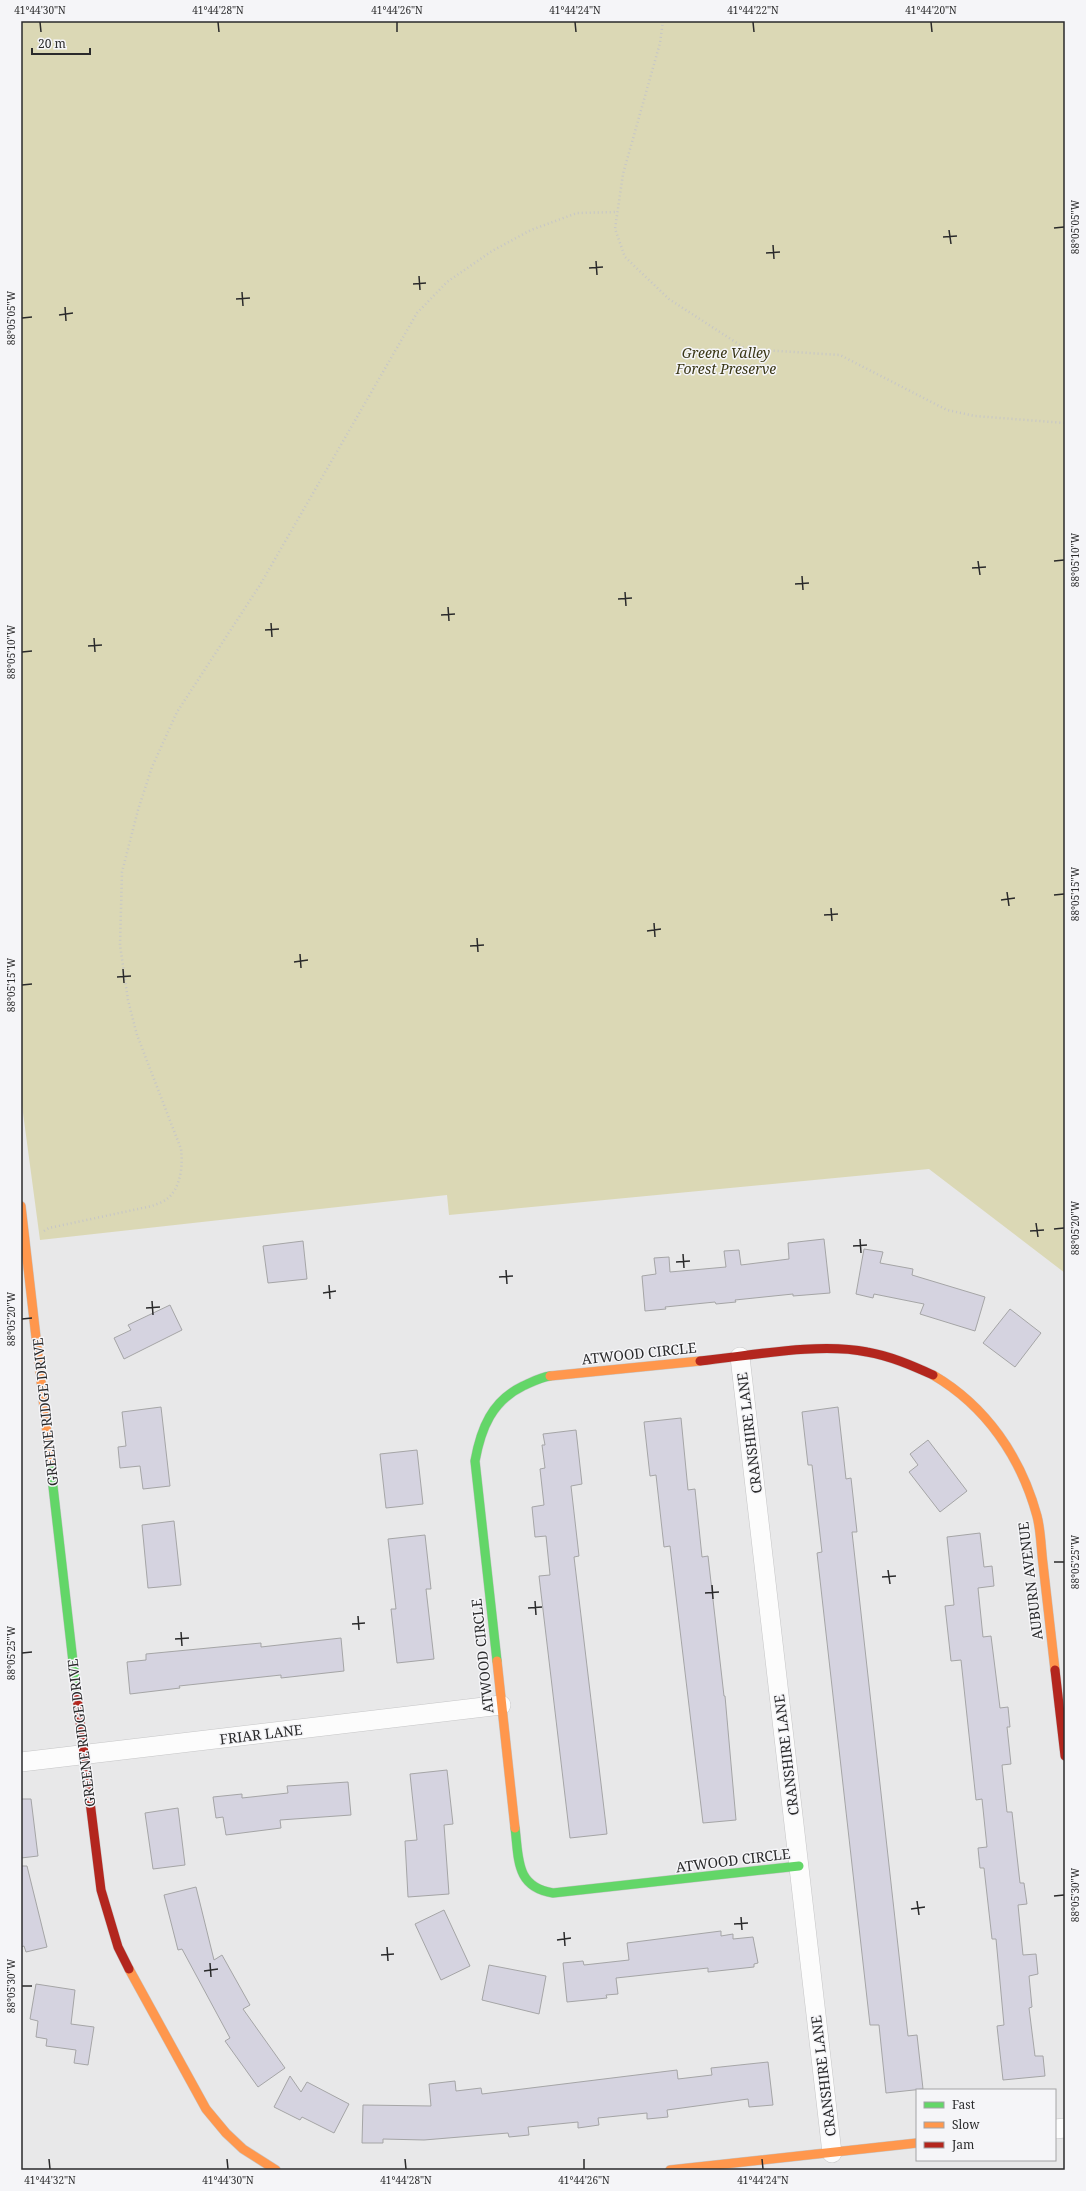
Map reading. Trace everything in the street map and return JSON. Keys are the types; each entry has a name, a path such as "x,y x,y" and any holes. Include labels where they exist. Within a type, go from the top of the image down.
{"street":[{"name":"GREENE RIDGE DRIVE","path":"21,1206 23,1242 100,1882 118,1947 140,1992 206,2109 226,2133 243,2148 276,2170"},
{"name":"AUBURN AVENUE","path":"740,1357 827,1348 874,1352 900,1360 944,1381 960,1392 991,1422 1011,1450 1026,1480 1037,1517 1065,1756"},
{"name":"ATWOOD CIRCLE","path":"740,1357 545,1377 516,1388 492,1411 479,1437 475,1461 520,1870 527,1882 534,1889 545,1893 560,1894 799,1866"},
{"name":"CRANSHIRE LANE","path":"740,1357 832,2152"},
{"name":"FRIAR LANE","path":"21,1762 501,1706"},
{"path":"670,2170 916,2144"}],"path":[{"path":"663,21 660,43 623,174 615,229 625,257 669,299 746,349 840,355 947,410 975,416 1065,423"},
{"path":"23,1242 49,1228 152,1206 167,1199 176,1186 183,1167 181,1149 137,1035 128,1000 120,945 122,872 138,810 152,767 176,712 260,585 418,313 447,282 492,251 531,230 577,213 617,212"}],"green space":[{"name":"Greene Valley Forest Preserve","path":"21,21 1065,21 1065,1273 929,1169 449,1215 447,1195 40,1240 21,1098"}],"building":[{"path":"824,1239 830,1293 793,1296 793,1294 735,1300 736,1302 716,1304 715,1302 665,1307 666,1309 645,1311 642,1276 656,1274 654,1258 669,1257 670,1272 726,1267 724,1251 739,1250 741,1265 789,1259 788,1243"},
{"path":"303,1241 307,1279 268,1283 263,1246"},
{"path":"864,1249 883,1252 880,1263 913,1269 912,1275 985,1297 975,1331 920,1314 924,1304 874,1294 873,1298 856,1294"},
{"path":"170,1305 182,1330 124,1359 114,1338 131,1330 128,1325"},
{"path":"1010,1309 1041,1333 1015,1367 983,1343"},
{"path":"161,1407 170,1486 143,1489 140,1466 120,1468 118,1447 126,1446 122,1412"},
{"path":"838,1407 846,1479 851,1478 857,1532 852,1532 908,2036 917,2035 923,2089 886,2093 879,2025 870,2025 817,1553 822,1552 812,1465 808,1465 802,1412"},
{"path":"681,1418 688,1490 695,1489 702,1557 708,1556 725,1696 736,1820 703,1823 670,1546 664,1547 656,1475 650,1476 644,1422"},
{"path":"576,1430 582,1484 571,1486 579,1556 574,1557 607,1834 570,1838 539,1576 550,1575 546,1536 535,1537 532,1507 544,1505 540,1469 545,1468 542,1445 545,1445 543,1434"},
{"path":"928,1440 967,1491 940,1512 909,1472 918,1465 910,1454"},
{"path":"417,1450 423,1504 386,1508 380,1454"},
{"path":"174,1521 181,1585 148,1588 142,1525"},
{"path":"980,1533 984,1567 992,1566 994,1586 978,1588 983,1637 991,1636 1000,1708 1008,1707 1010,1727 1007,1727 1011,1764 1002,1765 1007,1812 1012,1812 1020,1883 1024,1883 1027,1904 1018,1905 1023,1955 1036,1954 1038,1974 1029,1976 1032,2007 1029,2008 1035,2056 1043,2056 1045,2076 1003,2080 997,2026 1004,2025 996,1939 992,1939 984,1868 980,1868 978,1848 987,1847 982,1799 976,1800 961,1660 951,1661 945,1606 954,1605 947,1537"},
{"path":"425,1535 431,1589 426,1589 434,1659 397,1663 391,1609 396,1609 388,1539"},
{"path":"341,1638 344,1671 281,1678 281,1675 179,1686 180,1688 130,1694 127,1662 146,1660 146,1654 261,1643 261,1647"},
{"path":"447,1770 453,1824 444,1825 449,1894 408,1897 405,1841 417,1840 410,1774"},
{"path":"348,1782 351,1815 280,1820 281,1828 226,1835 223,1817 216,1818 213,1797 242,1794 242,1798 288,1793 287,1786"},
{"path":"21,1799 31,1799 38,1856 21,1858"},
{"path":"178,1808 185,1865 153,1869 145,1813"},
{"path":"21,1866 27,1866 47,1947 26,1952 24,1946 21,1947"},
{"path":"196,1887 214,1960 222,1955 250,2005 243,2009 285,2068 258,2087 225,2041 230,2038 182,1949 178,1950 164,1895"},
{"path":"444,1910 470,1966 441,1980 415,1924"},
{"path":"721,1931 721,1936 733,1934 733,1939 753,1937 758,1963 754,1964 754,1967 708,1972 708,1968 616,1978 618,1994 606,1995 607,1998 567,2002 563,1963 583,1961 584,1965 629,1960 627,1943"},
{"path":"489,1965 546,1976 539,2014 482,2000"},
{"path":"36,1984 75,1990 71,2024 94,2027 88,2065 74,2063 76,2050 46,2046 47,2039 36,2037 38,2021 30,2019"},
{"path":"768,2062 773,2105 749,2107 748,2099 667,2110 668,2117 647,2119 647,2113 598,2118 599,2125 578,2128 578,2122 528,2127 529,2135 509,2137 508,2133 424,2140 383,2139 383,2143 362,2143 363,2105 431,2106 429,2084 455,2081 456,2091 481,2088 482,2094 677,2070 678,2079 712,2075 711,2068"},
{"path":"290,2076 301,2092 307,2082 349,2104 334,2133 302,2117 300,2120 274,2107"}],"traffic: fast":[{"path":"497,1661 475,1461 485,1427 490,1417 503,1399 523,1386 543,1377 550,1376"},
{"path":"50,1460 77,1697"},
{"path":"515,1828 519,1860 521,1870 525,1878 532,1885 541,1890 553,1893 799,1866"}],"traffic: slow":[{"path":"21,1206 50,1460"},
{"path":"550,1376 700,1361"},
{"path":"933,1375 969,1402 999,1435 1021,1473 1030,1494 1039,1528 1055,1670"},
{"path":"497,1661 515,1828"},
{"path":"129,1969 206,2109 226,2133 243,2149 276,2170"},
{"path":"670,2170 916,2143"}],"traffic: jam":[{"path":"700,1361 806,1349 848,1349 892,1358 933,1375"},
{"path":"1055,1670 1065,1756"},
{"path":"77,1697 101,1890 118,1947 129,1969"}]}
